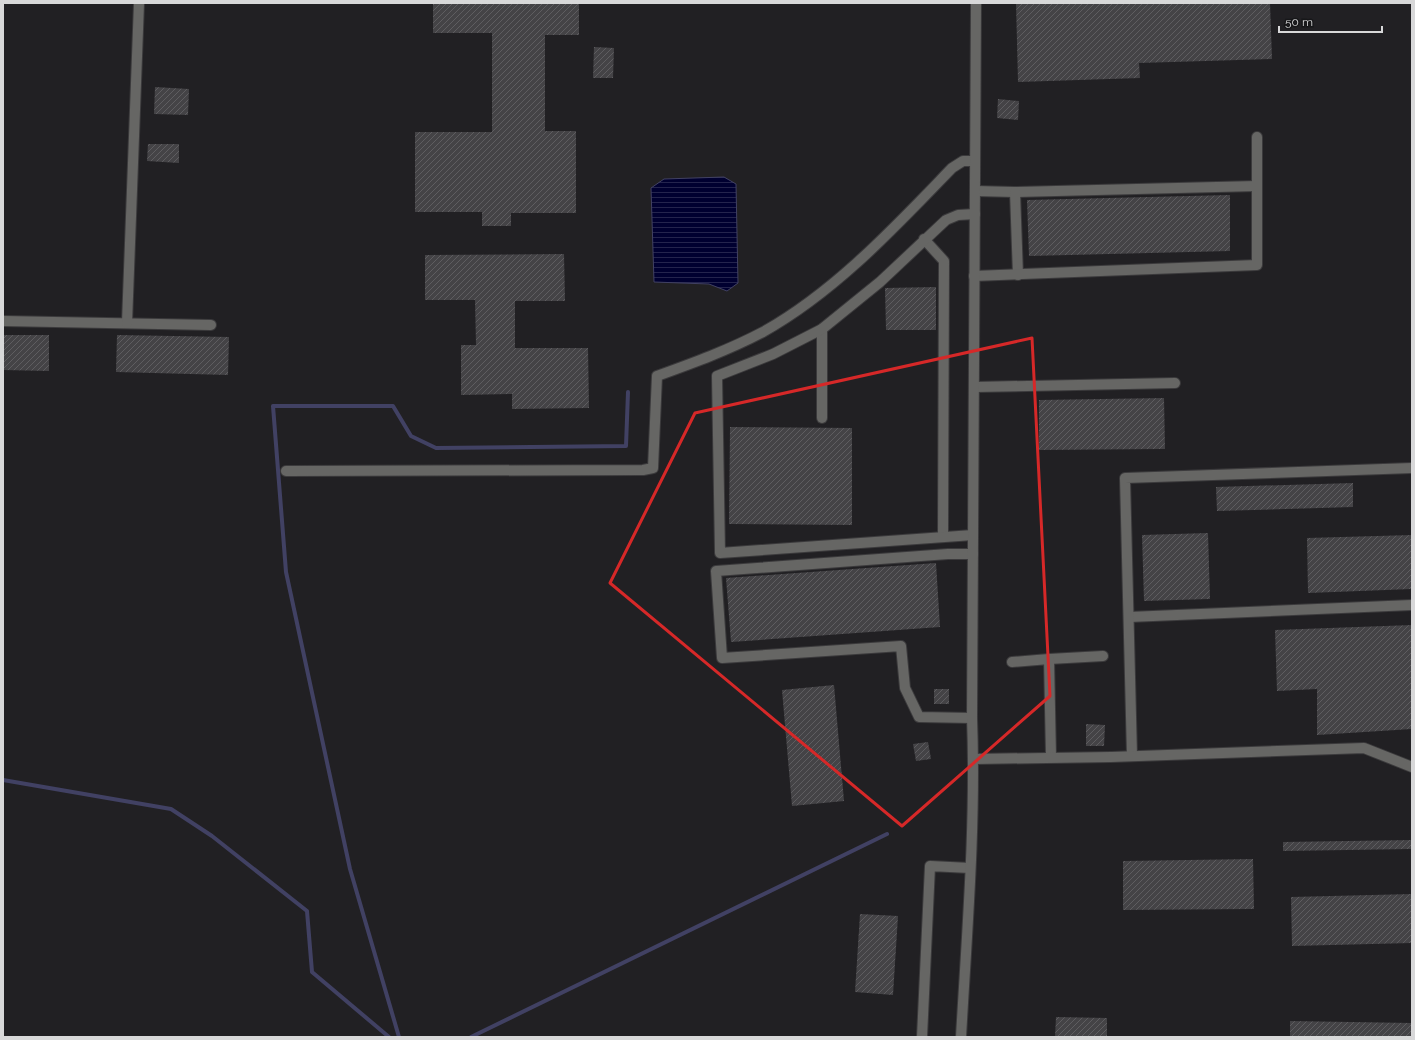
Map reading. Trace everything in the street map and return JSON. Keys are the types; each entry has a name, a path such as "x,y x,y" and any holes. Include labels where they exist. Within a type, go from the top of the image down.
{"lane":[{"path":"128,323 139,3"},
{"path":"961,1037 974,759 972,718 976,3"},
{"path":"974,276 1257,265 1257,137"},
{"path":"286,471 643,470 654,468 657,376 721,352 764,331 812,300 852,267 900,222 952,168 963,161 975,161"},
{"path":"975,191 1015,192 1257,186"},
{"path":"1015,192 1018,275"},
{"path":"973,535 720,552 717,376 772,354 822,329 880,282 924,239 946,220 958,215 975,214"},
{"path":"924,239 944,261 943,537"},
{"path":"3,321 211,325"},
{"path":"822,329 822,418"},
{"path":"974,387 1175,383"},
{"path":"1132,756 1125,478 1412,468"},
{"path":"972,718 919,717 904,688 901,646 722,658 716,571 973,554"},
{"path":"1129,617 1412,605"},
{"path":"1012,662 1103,656"},
{"path":"1049,659 1051,758"},
{"path":"974,759 1132,756 1364,748 1412,767"},
{"path":"922,1037 930,866 970,868"}],"highlighted area":[{"path":"1032,338 1050,696 902,826 610,583 695,413"}],"shaded area":[{"path":"724,177 736,184 738,283 727,291 709,284 654,282 651,188 664,179"}],"building":[{"path":"433,3 579,3 579,35 545,35 545,131 576,131 576,213 511,213 511,226 482,226 482,212 415,212 415,132 492,132 492,33 433,33"},
{"path":"1016,3 1270,3 1272,59 1139,63 1140,78 1018,82"},
{"path":"594,47 614,48 613,78 593,78"},
{"path":"155,87 189,89 188,115 154,114"},
{"path":"998,99 1019,101 1018,120 997,118"},
{"path":"148,144 179,144 179,163 147,161"},
{"path":"1230,195 1230,251 1029,256 1027,200"},
{"path":"564,254 565,301 515,301 515,348 588,348 589,408 512,409 512,394 461,395 461,345 476,345 475,300 425,300 425,255"},
{"path":"936,287 936,330 886,330 885,288"},
{"path":"3,335 49,335 49,371 3,370"},
{"path":"117,335 229,337 228,375 116,372"},
{"path":"1164,398 1165,449 1039,450 1039,400"},
{"path":"730,427 852,428 852,525 729,524"},
{"path":"1353,483 1353,507 1217,511 1216,487"},
{"path":"1208,533 1210,599 1144,601 1142,535"},
{"path":"1412,535 1412,589 1308,593 1307,538"},
{"path":"936,563 940,627 731,642 726,578"},
{"path":"1412,625 1412,729 1317,735 1317,689 1277,691 1275,630"},
{"path":"834,685 844,801 792,806 782,690"},
{"path":"934,689 949,689 949,704 934,704"},
{"path":"1086,724 1105,725 1104,746 1086,746"},
{"path":"928,742 931,759 916,761 913,744"},
{"path":"1412,840 1412,849 1283,851 1283,842"},
{"path":"1253,859 1254,909 1123,910 1123,861"},
{"path":"1412,894 1412,943 1292,946 1291,897"},
{"path":"860,914 898,916 893,995 855,992"},
{"path":"1056,1017 1107,1018 1107,1037 1055,1037"},
{"path":"1290,1021 1412,1023 1412,1037 1290,1037"}],"waterway":[{"path":"399,1037 350,869 286,572 273,406 393,406 411,436 436,448 626,446 628,392"},
{"path":"3,780 171,809 212,836 307,911 312,972 389,1037"},
{"path":"471,1037 887,834"}]}
